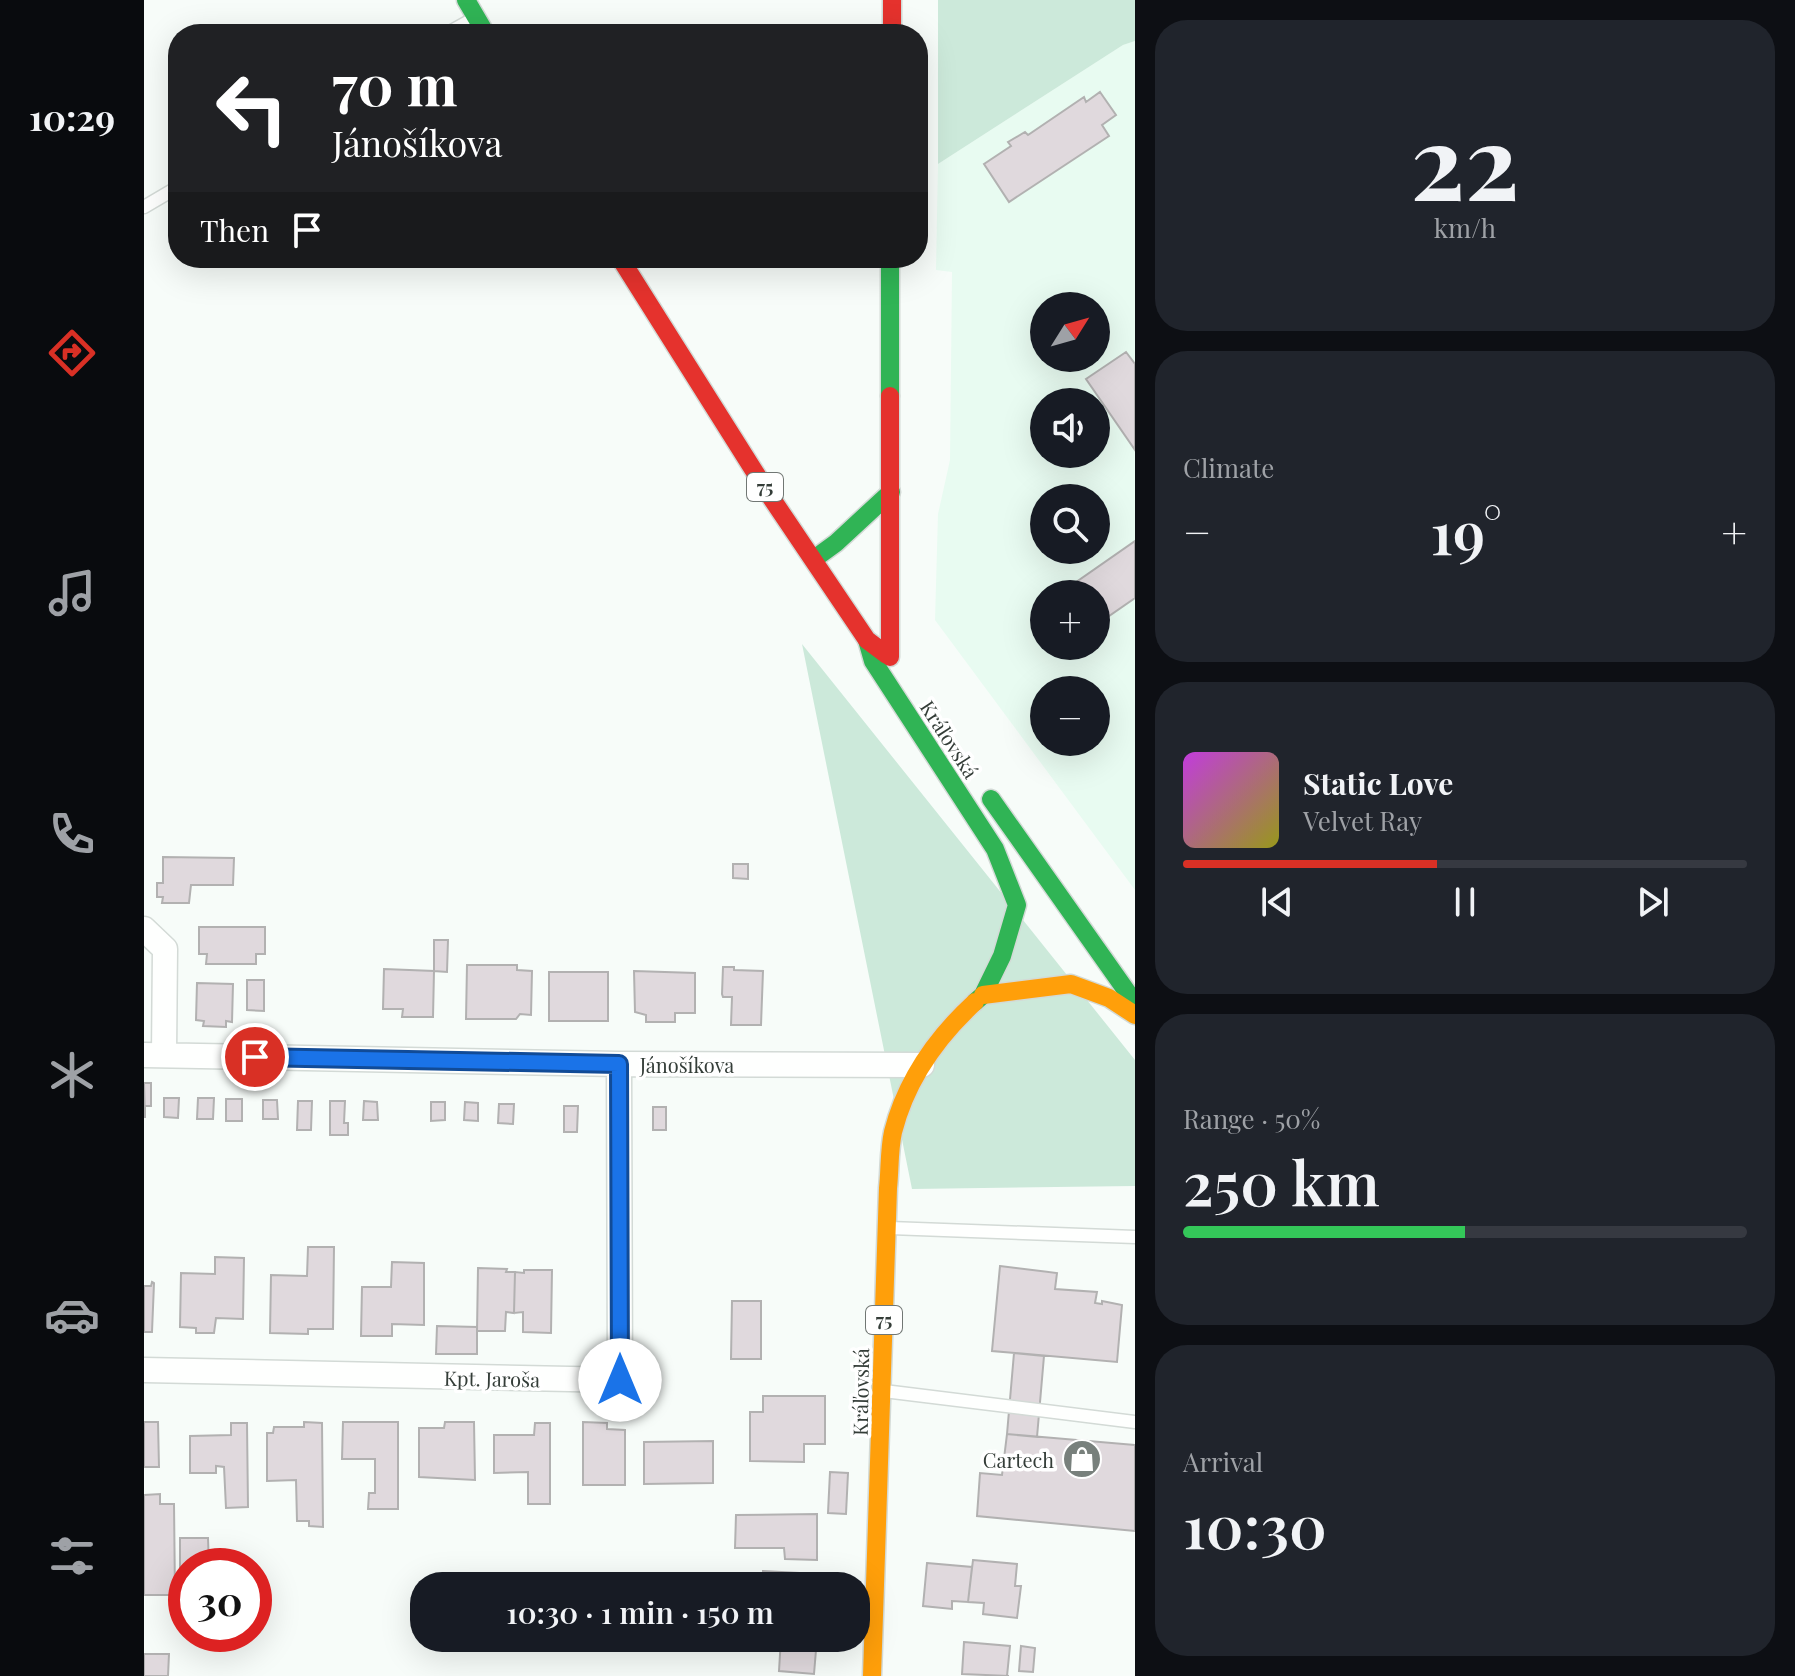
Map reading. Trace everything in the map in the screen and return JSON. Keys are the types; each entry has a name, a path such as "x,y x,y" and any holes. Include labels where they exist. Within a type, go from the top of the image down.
{"main road":[{"path":"466,0 480,24"},
{"path":"892,0 892,24"},
{"name":"75","path":"626,268 682,360 867,640 890,657 912,688"},
{"path":"890,268 890,657"},
{"path":"814,559 891,492"},
{"name":"Kráľovská","path":"867,640 873,661 995,849 1017,905 1002,956 983,995 947,1028 922,1065 902,1100 893,1133 872,1676"},
{"path":"983,787 1135,1003"},
{"path":"983,995 1071,984 1109,998 1135,1015"}],"street":[{"name":"Jánošíkova","path":"144,929 165,949 154,1055 619,1064 922,1065"},
{"name":"Kpt. Jaroša","path":"144,1370 620,1380 619,1064"}],"lane":[{"path":"464,24 476,17"},
{"path":"144,207 168,193"},
{"path":"887,1228 1135,1237"},
{"path":"882,1391 1135,1422"}],"shaded area":[{"path":"938,0 1135,0 1135,41 1123,45 938,164"},
{"path":"1135,41 1135,890 1036,756 1110,756 1110,676 1030,676 1030,748 935,620 938,514 950,460 952,272 936,270 938,164 1123,45"},
{"path":"802,644 1135,1060 1135,1186 912,1189"}],"building":[{"path":"1100,92 1116,115 1102,125 1109,136 1009,202 984,164 1011,146 1008,142 1025,132 1028,135 1084,97 1086,102"},
{"path":"1126,352 1135,364 1135,450 1110,414 1110,388 1092,388 1086,379 1096,372 1110,372 1110,363"},
{"path":"1135,541 1135,598 1110,615 1110,580 1079,580 1102,564 1110,564 1110,558"},
{"path":"163,857 234,858 233,885 191,885 189,903 162,903 163,897 157,897 157,883 163,883"},
{"path":"733,864 748,864 748,879 733,878"},
{"path":"199,927 265,927 265,954 256,954 256,964 206,964 207,954 199,954"},
{"path":"434,940 448,940 447,972 434,971"},
{"path":"467,965 517,965 517,970 532,971 531,1015 520,1014 516,1019 466,1019"},
{"path":"723,967 763,971 761,1025 731,1025 732,997 723,997 722,994"},
{"path":"384,969 434,971 433,1017 402,1017 403,1009 383,1009"},
{"path":"634,971 695,973 695,1013 675,1013 675,1022 646,1022 646,1015 635,1012"},
{"path":"549,972 608,972 608,1021 549,1021"},
{"path":"247,980 264,980 264,1011 247,1010"},
{"path":"197,983 233,984 232,1022 226,1021 226,1027 203,1026 204,1021 196,1020"},
{"path":"144,1083 151,1083 151,1106 145,1106 145,1118"},
{"path":"164,1098 179,1098 178,1118 164,1117"},
{"path":"198,1098 214,1098 213,1119 197,1119"},
{"path":"226,1099 242,1099 242,1121 226,1121"},
{"path":"263,1100 277,1100 278,1119 263,1119"},
{"path":"298,1101 312,1101 311,1130 297,1130"},
{"path":"330,1101 345,1101 344,1123 348,1123 348,1135 330,1135"},
{"path":"364,1101 377,1102 378,1120 363,1120"},
{"path":"431,1102 445,1102 445,1120 431,1121"},
{"path":"465,1102 478,1103 478,1121 464,1120"},
{"path":"499,1104 514,1104 513,1124 498,1123"},
{"path":"499,1104 514,1104 513,1124 498,1123"},
{"path":"564,1106 578,1106 577,1132 564,1132"},
{"path":"653,1107 666,1107 666,1130 653,1130"},
{"path":"308,1247 334,1247 333,1329 308,1329 308,1334 270,1333 271,1275 307,1276"},
{"path":"215,1257 244,1258 243,1319 216,1318 214,1333 196,1333 196,1328 180,1327 181,1273 215,1274"},
{"path":"392,1262 424,1263 424,1325 392,1324 392,1336 361,1336 362,1287 391,1287"},
{"path":"1000,1266 1057,1273 1055,1289 1097,1292 1095,1303 1102,1304 1102,1301 1122,1305 1117,1362 992,1351"},
{"path":"478,1268 515,1272 514,1313 506,1312 505,1331 477,1331"},
{"path":"524,1270 552,1270 551,1333 523,1332 523,1312 514,1313 515,1272 524,1273"},
{"path":"152,1282 152,1332 144,1332 144,1286 151,1286"},
{"path":"732,1301 761,1301 761,1359 731,1359"},
{"path":"437,1326 477,1327 477,1354 436,1354"},
{"path":"1014,1353 1044,1356 1037,1437 1007,1434"},
{"path":"763,1396 825,1396 825,1444 804,1444 804,1462 750,1461 750,1412 763,1412"},
{"path":"144,1422 158,1422 159,1467 144,1467"},
{"path":"304,1422 322,1423 323,1527 309,1526 309,1521 297,1521 296,1480 267,1481 267,1433 273,1433 274,1427 304,1427"},
{"path":"343,1422 398,1422 398,1509 368,1509 369,1493 375,1493 375,1459 342,1459"},
{"path":"445,1422 474,1422 475,1480 419,1477 419,1428 444,1428"},
{"path":"583,1422 607,1423 607,1429 625,1430 625,1485 583,1485"},
{"path":"231,1423 247,1423 248,1507 226,1508 224,1467 216,1466 216,1473 190,1473 190,1436 231,1435"},
{"path":"535,1423 550,1423 550,1504 528,1504 528,1472 494,1473 494,1435 534,1435"},
{"path":"1007,1434 1135,1445 1135,1531 977,1516 980,1473 1002,1475"},
{"path":"713,1441 713,1483 644,1484 644,1442"},
{"path":"830,1472 848,1473 846,1514 828,1513"},
{"path":"160,1494 160,1504 174,1504 174,1548 168,1548 168,1595 144,1595 144,1495"},
{"path":"817,1514 817,1560 785,1559 784,1548 735,1548 736,1515"},
{"path":"180,1538 208,1538 208,1548 180,1548"},
{"path":"973,1560 1017,1564 1015,1586 1021,1586 1017,1618 983,1614 984,1603 968,1602"},
{"path":"927,1563 972,1567 968,1602 952,1601 952,1609 923,1606"},
{"path":"964,1642 1010,1646 1007,1676 962,1674"},
{"path":"1021,1646 1035,1648 1033,1672 1019,1671"},
{"path":"780,1652 816,1652 814,1674 779,1671"},
{"path":"144,1654 169,1654 168,1676 144,1676"}],"traffic: fast":[{"path":"466,0 480,24"},
{"path":"890,268 890,396"},
{"path":"814,559 891,492"},
{"path":"867,640 873,661 995,849 1017,905 1002,956 983,995 975,1002"},
{"path":"991,799 1135,1003"}],"traffic: slow":[{"path":"983,995 1071,984 1109,998 1135,1015"},
{"path":"872,1676 892,1139 906,1095 925,1061 948,1030 975,1002"}],"traffic: jam":[{"path":"892,0 892,24"},
{"path":"626,268 768,493 867,640 887,655"},
{"path":"890,396 890,657"}],"place":[{"name":"Cartech","path":"1082,1459"}],"route":[{"path":"255,1057 619,1064 620,1380"}]}
